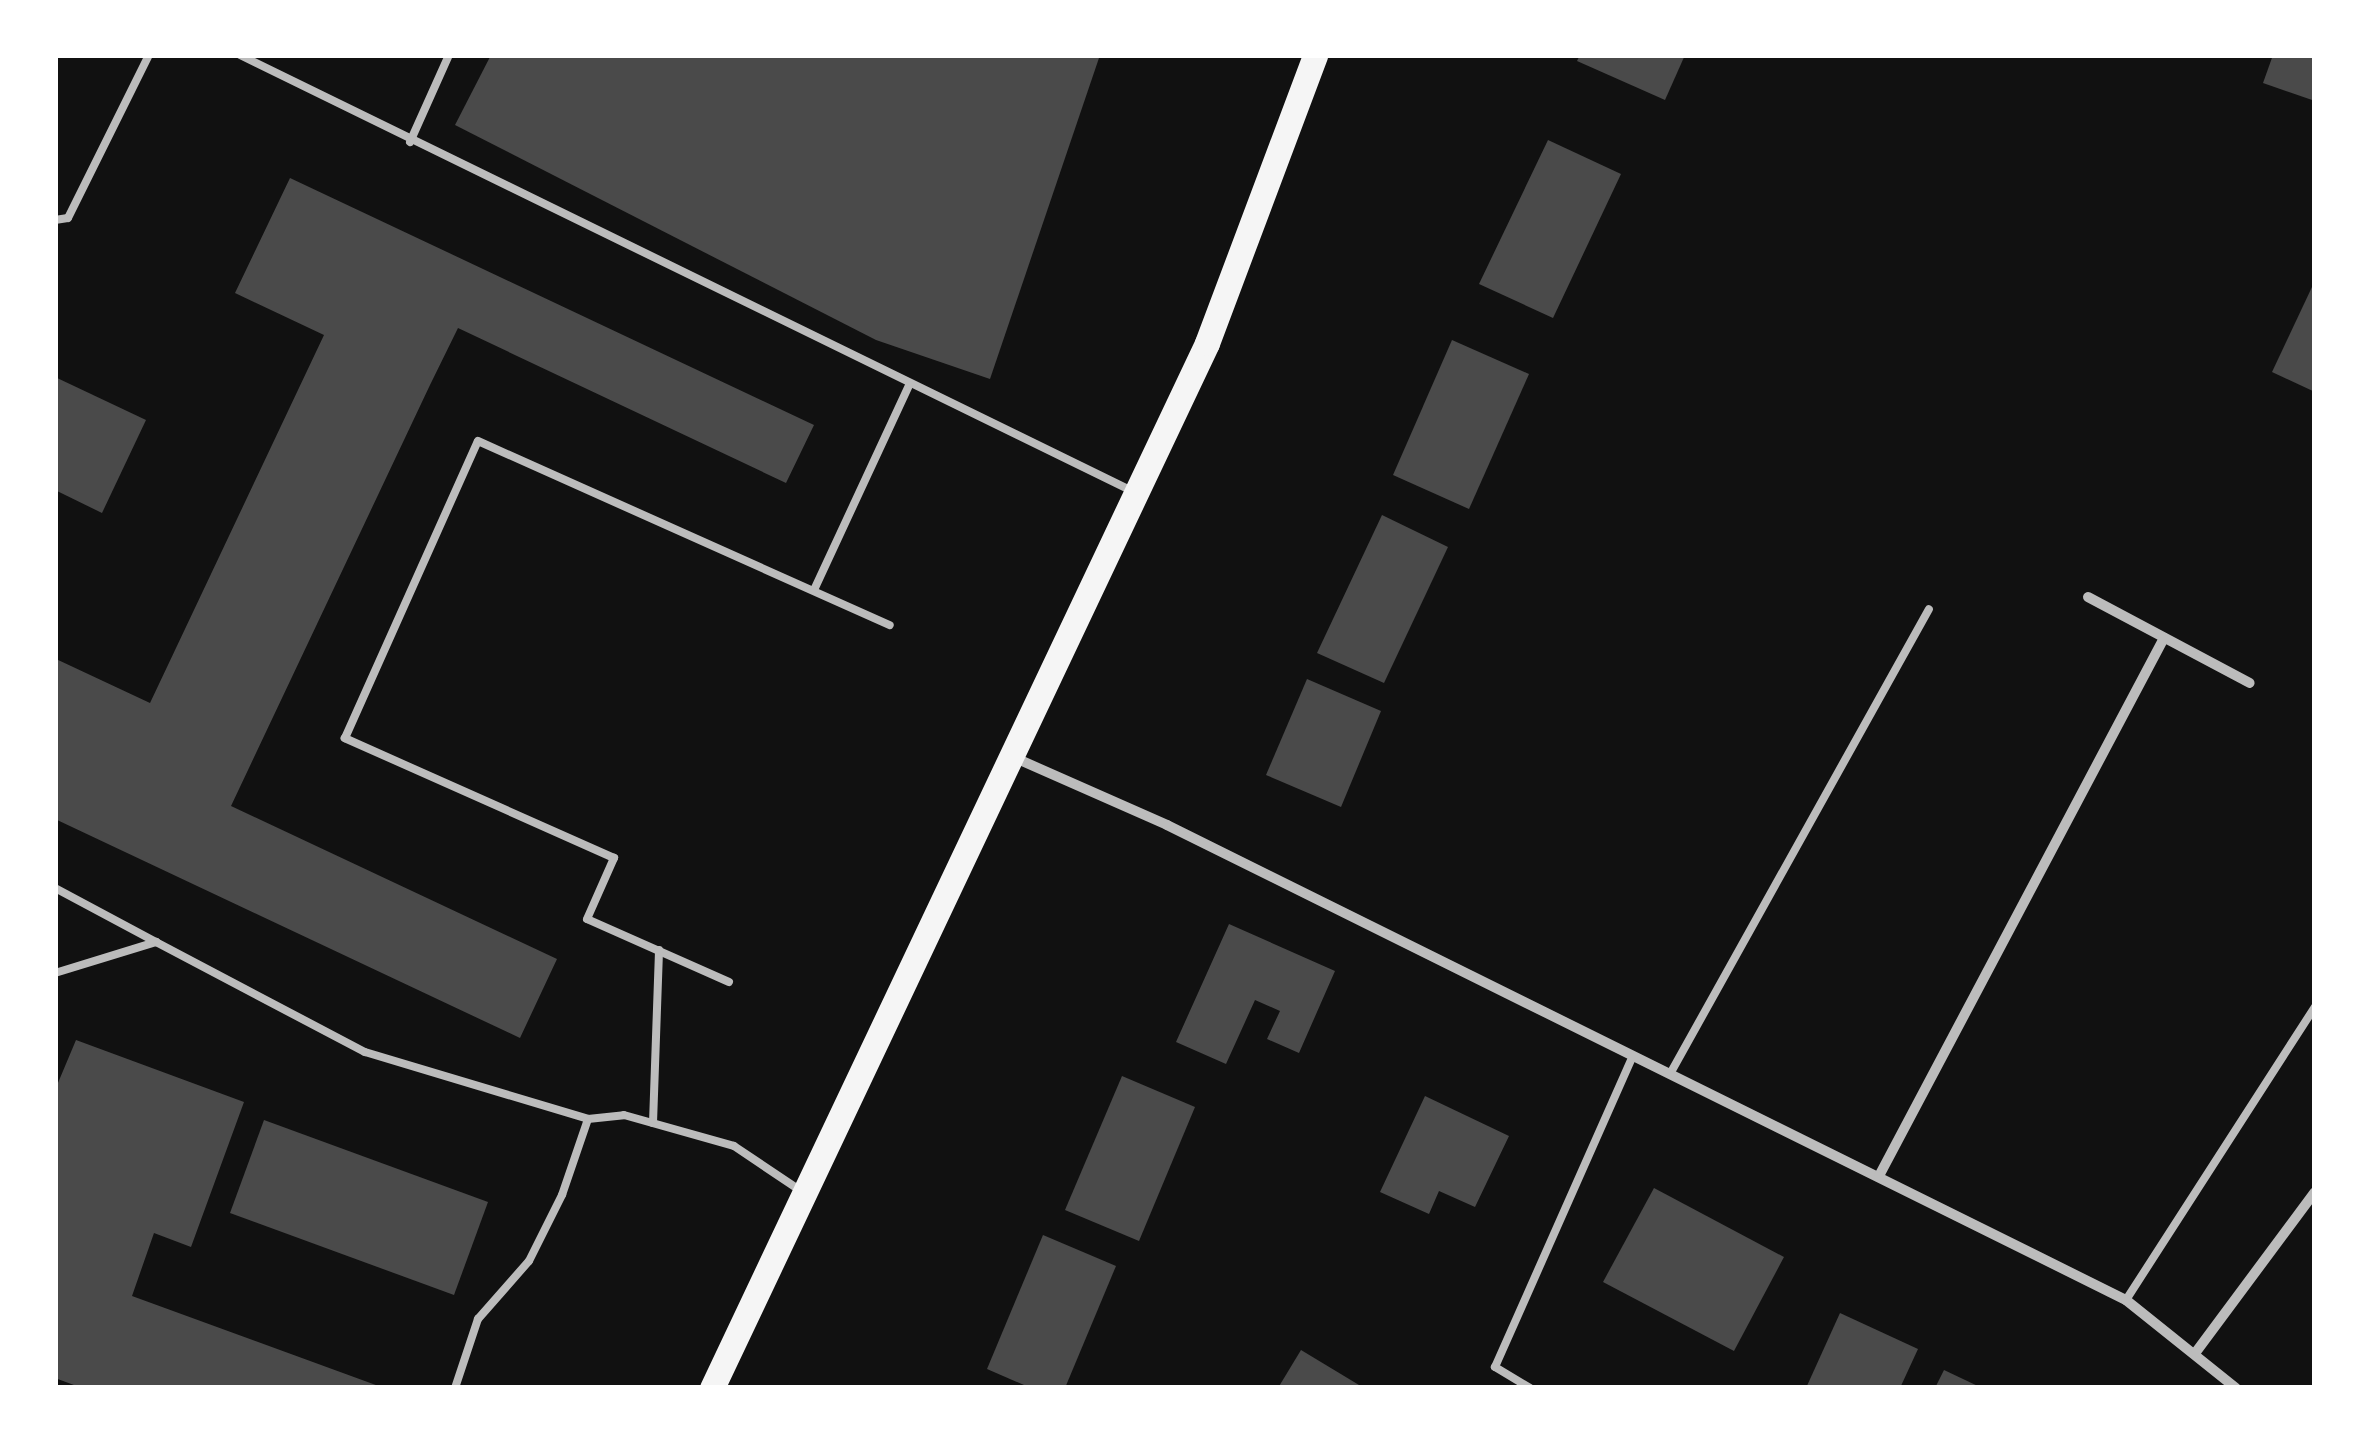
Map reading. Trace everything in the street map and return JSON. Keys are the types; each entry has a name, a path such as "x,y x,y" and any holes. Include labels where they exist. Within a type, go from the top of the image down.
{"main road":[{"path":"712,1388 800,1192 1012,756 1132,491 1207,343 1315,55"}],"street":[{"path":"2088,597 2250,683"},
{"path":"1879,1176 2164,638"},
{"path":"1012,756 1167,825 2126,1300 2196,1352 2236,1388"},
{"path":"2196,1352 2315,1192"}],"lane":[{"path":"55,220 68,218 149,55"},
{"path":"240,55 410,142 1132,491"},
{"path":"410,142 449,55"},
{"path":"814,590 910,383"},
{"path":"729,982 587,918 614,858 345,738 478,440 890,625"},
{"path":"1670,1074 1928,609"},
{"path":"55,888 365,1052 588,1119 624,1115 734,1146 800,1192"},
{"path":"55,973 156,942"},
{"path":"653,1123 659,950"},
{"path":"2126,1300 2315,1006"},
{"path":"1530,1388 1495,1367 1633,1056"},
{"path":"454,1388 478,1319 529,1261 562,1195 588,1119"}],"building":[{"path":"491,55 1100,55 990,379 876,340 455,125"},
{"path":"1580,55 1685,55 1665,100 1577,61"},
{"path":"2273,55 2315,55 2315,101 2263,83"},
{"path":"1548,140 1621,174 1553,318 1479,284"},
{"path":"290,178 814,425 786,483 458,328 430,385 231,806 557,959 520,1038 55,819 56,659 150,703 324,335 235,293"},
{"path":"2312,287 2315,289 2315,392 2272,372"},
{"path":"1452,340 1529,374 1469,509 1393,475"},
{"path":"55,377 146,420 102,513 55,490"},
{"path":"1382,515 1448,547 1384,683 1317,653"},
{"path":"1307,679 1381,711 1341,807 1266,775"},
{"path":"1229,924 1335,971 1299,1053 1267,1039 1280,1011 1255,1000 1226,1064 1176,1042"},
{"path":"76,1040 244,1102 191,1247 154,1233 132,1296 384,1388 82,1388 55,1378 55,1090"},
{"path":"1122,1076 1195,1107 1139,1241 1065,1210"},
{"path":"1425,1096 1509,1136 1475,1207 1439,1191 1429,1214 1380,1192"},
{"path":"264,1120 488,1202 454,1295 230,1213"},
{"path":"1654,1188 1784,1257 1734,1351 1603,1282"},
{"path":"1043,1235 1116,1266 1065,1388 1031,1388 987,1369"},
{"path":"1840,1313 1918,1349 1900,1388 1806,1388"},
{"path":"1301,1350 1364,1388 1278,1388"},
{"path":"1944,1370 1982,1388 1935,1388"}]}
